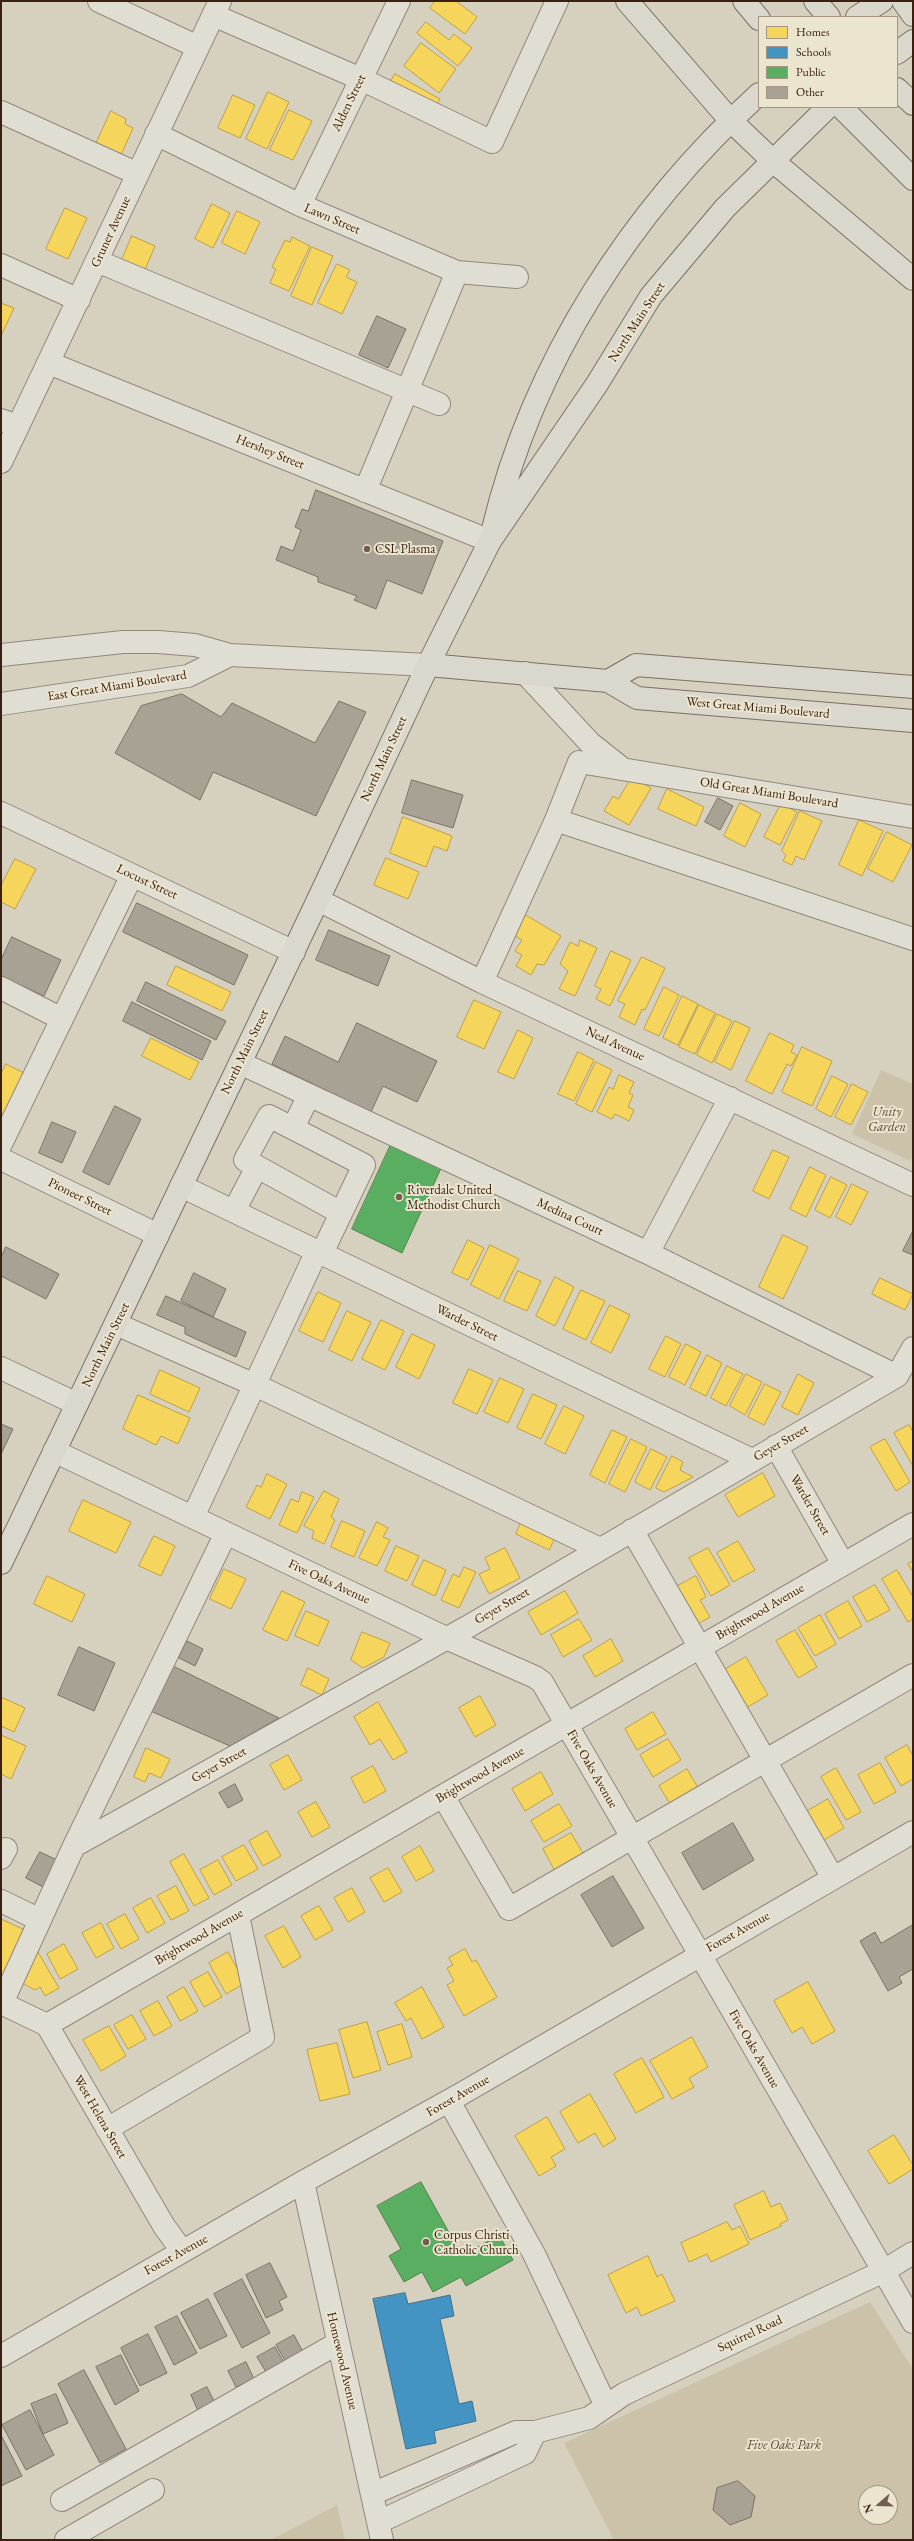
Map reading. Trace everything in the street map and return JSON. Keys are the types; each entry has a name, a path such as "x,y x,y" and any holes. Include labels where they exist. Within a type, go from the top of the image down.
{"main road":[{"path":"627,1 730,120 773,161 913,279"},
{"path":"744,1 758,18"},
{"path":"859,16 882,1"},
{"path":"903,1 913,15"},
{"path":"898,52 913,41"},
{"path":"898,90 913,104"},
{"name":"North Main Street","path":"490,541 505,479 545,379 591,293 664,192 730,120 758,95"},
{"name":"North Main Street","path":"2,1558 294,952 428,665 490,541 597,384 652,296 725,208 827,108"},
{"path":"847,113 913,178"},
{"name":"West Great Miami Boulevard","path":"428,665 608,681 637,698 913,721"},
{"path":"608,681 636,665 913,687"}],"street":[{"path":"99,1 198,47"},
{"name":"Alden Street","path":"300,205 398,1"},
{"path":"217,8 492,142 557,1"},
{"name":"Gruner Avenue","path":"1,462 10,423 50,363 156,134 217,8"},
{"path":"1,112 138,174"},
{"name":"Lawn Street","path":"156,134 300,205 456,272 517,277"},
{"path":"97,261 438,404"},
{"path":"1,265 79,300"},
{"path":"365,491 456,272"},
{"name":"Hershey Street","path":"50,363 490,541"},
{"name":"East Great Miami Boulevard","path":"1,655 123,642 195,645 230,655 428,665"},
{"name":"East Great Miami Boulevard","path":"1,704 188,676 230,655"},
{"name":"Old Great Miami Boulevard","path":"525,674 600,753 625,769"},
{"name":"Old Great Miami Boulevard","path":"556,820 579,762 913,817"},
{"name":"Locust Street","path":"1,812 294,952"},
{"path":"482,982 556,820 913,939"},
{"path":"1,1144 132,875"},
{"name":"Neal Avenue","path":"318,900 482,982 913,1185"},
{"path":"1,988 62,1019"},
{"name":"Medina Court","path":"240,1063 648,1253 897,1376"},
{"path":"293,1128 309,1095"},
{"path":"648,1253 730,1098"},
{"path":"193,1517 319,1252 341,1213 364,1165 269,1116 245,1160 341,1213"},
{"name":"Pioneer Street","path":"1,1159 158,1235"},
{"path":"234,1211 258,1167"},
{"name":"Warder Street","path":"181,1186 752,1460"},
{"path":"116,1324 255,1385 600,1549"},
{"path":"897,1376 913,1348"},
{"path":"1,1368 77,1404"},
{"name":"Geyer Street","path":"74,1846 446,1638 897,1376"},
{"name":"Warder Street","path":"776,1446 843,1564"},
{"name":"Five Oaks Avenue","path":"54,1451 446,1638 535,1677 542,1682 882,2272 913,2322"},
{"name":"Brightwood Avenue","path":"47,2026 913,1524"},
{"path":"632,1530 833,1878"},
{"path":"47,2026 1,2003 74,1846 226,1533"},
{"path":"443,1796 509,1909 913,1675"},
{"name":"Forest Avenue","path":"1,2356 302,2182 449,2101 699,1954 913,1832"},
{"path":"1,1901 40,1920"},
{"path":"107,2129 263,2038 238,1915"},
{"name":"West Helena Street","path":"47,2026 164,2226 182,2251"},
{"path":"449,2101 534,2254 597,2412"},
{"name":"Homewood Avenue","path":"302,2182 380,2531"},
{"name":"Squirrel Road","path":"372,2494 516,2432 535,2432 597,2412 624,2394 882,2272 913,2253"},
{"path":"62,2500 338,2343"},
{"path":"380,2531 525,2453 535,2432"},
{"path":"66,2540 153,2490"}],"green space":[{"name":"Unity Garden","path":"881,1070 913,1084 913,1156 910,1161 852,1134"},
{"name":"Five Oaks Park","path":"870,2302 913,2369 913,2540 614,2540 564,2443"},
{"path":"337,2505 345,2540 271,2540"}],"building: Homes":[{"path":"435,1 456,1 477,17 465,34 430,8"},
{"path":"426,22 449,40 454,34 472,48 458,66 417,33"},
{"path":"421,43 456,69 439,93 404,66"},
{"path":"395,74 440,99 433,112 388,86"},
{"path":"268,92 289,102 267,149 246,139"},
{"path":"233,95 255,105 240,138 218,128"},
{"path":"289,110 312,121 293,160 270,150"},
{"path":"111,111 126,119 125,124 133,128 121,155 95,146"},
{"path":"212,204 230,213 213,248 195,239"},
{"path":"65,208 87,218 68,259 46,249"},
{"path":"237,211 260,222 245,254 222,243"},
{"path":"132,236 155,246 144,272 121,262"},
{"path":"292,237 310,246 289,291 270,283 276,269 272,267 285,240 290,242"},
{"path":"312,247 333,256 312,305 291,296"},
{"path":"337,264 350,270 346,277 357,282 342,314 318,303"},
{"path":"1,303 14,308 1,336"},
{"path":"632,777 651,788 629,825 604,811 613,796 618,799"},
{"path":"667,789 704,807 696,826 658,809"},
{"path":"740,803 761,814 745,847 724,836"},
{"path":"781,804 797,812 780,845 764,837"},
{"path":"800,811 822,821 804,860 796,856 792,865 783,861 786,855 782,851"},
{"path":"403,817 452,836 447,851 434,846 426,867 390,853"},
{"path":"859,820 883,831 862,876 839,865"},
{"path":"887,832 912,845 893,882 868,869"},
{"path":"386,858 419,872 408,899 374,885"},
{"path":"15,859 36,869 15,909 1,902 1,886"},
{"path":"524,914 561,936 544,965 537,964 531,975 516,966 522,955 515,951 522,940 512,934"},
{"path":"580,940 597,948 575,996 559,989 568,971 560,964 570,942 578,946"},
{"path":"611,951 631,960 610,1006 596,999 601,989 595,986"},
{"path":"642,957 665,968 645,1010 642,1009 635,1025 619,1017 625,1004 618,1001"},
{"path":"176,966 231,992 222,1011 167,985"},
{"path":"664,987 679,995 659,1036 644,1029"},
{"path":"682,996 698,1004 678,1045 663,1038"},
{"path":"474,1000 501,1012 484,1049 457,1037"},
{"path":"699,1005 715,1013 695,1054 679,1047"},
{"path":"717,1014 732,1021 712,1063 697,1055"},
{"path":"735,1021 750,1028 731,1070 715,1062"},
{"path":"518,1030 533,1038 514,1079 498,1072"},
{"path":"770,1033 794,1045 791,1052 797,1055 791,1066 787,1064 772,1094 746,1081"},
{"path":"151,1038 199,1062 190,1080 142,1056"},
{"path":"802,1047 832,1061 812,1106 782,1092"},
{"path":"578,1052 594,1060 574,1101 558,1094"},
{"path":"596,1062 612,1070 592,1112 576,1104"},
{"path":"6,1064 26,1074 1,1125 1,1074"},
{"path":"619,1075 634,1082 629,1093 633,1095 628,1107 634,1110 629,1121 615,1114 612,1119 597,1112 609,1087 613,1089"},
{"path":"832,1076 848,1084 831,1117 816,1109"},
{"path":"852,1084 868,1092 851,1125 835,1117"},
{"path":"773,1150 789,1157 769,1199 753,1191"},
{"path":"810,1167 826,1175 806,1217 790,1209"},
{"path":"831,1177 847,1185 830,1218 815,1210"},
{"path":"852,1184 868,1192 851,1225 836,1217"},
{"path":"783,1235 808,1247 783,1299 759,1287"},
{"path":"468,1240 484,1248 468,1280 452,1273"},
{"path":"490,1245 519,1259 499,1299 471,1285"},
{"path":"518,1271 541,1281 527,1311 504,1301"},
{"path":"555,1277 574,1287 555,1326 536,1316"},
{"path":"880,1278 913,1294 905,1310 872,1294"},
{"path":"581,1290 605,1301 586,1340 563,1329"},
{"path":"318,1292 341,1303 323,1342 299,1331"},
{"path":"610,1305 630,1315 611,1353 591,1343"},
{"path":"347,1311 371,1322 352,1361 329,1350"},
{"path":"381,1320 404,1331 385,1370 362,1359"},
{"path":"412,1334 435,1345 419,1379 396,1367"},
{"path":"666,1336 681,1344 665,1377 649,1369"},
{"path":"686,1344 701,1352 685,1385 669,1377"},
{"path":"707,1355 722,1363 706,1396 690,1388"},
{"path":"727,1366 743,1374 726,1406 711,1398"},
{"path":"469,1369 493,1380 477,1414 453,1403"},
{"path":"160,1370 200,1388 189,1412 150,1394"},
{"path":"746,1374 762,1382 745,1415 730,1406"},
{"path":"798,1374 814,1383 798,1415 782,1407"},
{"path":"500,1378 524,1389 508,1423 484,1412"},
{"path":"765,1384 781,1392 764,1425 748,1417"},
{"path":"533,1394 557,1405 541,1439 517,1428"},
{"path":"138,1395 190,1418 178,1444 161,1436 156,1445 123,1429"},
{"path":"564,1406 584,1416 565,1454 545,1444"},
{"path":"909,1425 913,1432 913,1466 894,1433"},
{"path":"612,1430 627,1437 605,1483 590,1475"},
{"path":"631,1439 647,1447 625,1492 609,1484"},
{"path":"885,1439 910,1482 896,1491 870,1447"},
{"path":"651,1449 667,1457 650,1490 635,1482"},
{"path":"672,1456 683,1462 680,1470 693,1477 664,1492 656,1488"},
{"path":"763,1473 775,1496 738,1517 725,1495"},
{"path":"267,1474 287,1484 270,1519 246,1507 257,1485 261,1487"},
{"path":"324,1491 339,1499 331,1517 335,1520 324,1544 312,1538 314,1531 304,1526"},
{"path":"302,1492 314,1497 297,1533 279,1525 291,1499 298,1502"},
{"path":"83,1500 131,1522 116,1553 69,1531"},
{"path":"523,1518 557,1534 549,1550 516,1534"},
{"path":"342,1521 365,1531 354,1557 331,1547"},
{"path":"377,1522 388,1528 383,1537 390,1540 377,1566 359,1558"},
{"path":"154,1536 175,1546 161,1576 139,1566"},
{"path":"738,1541 755,1570 733,1582 717,1553"},
{"path":"396,1546 419,1556 407,1581 385,1571"},
{"path":"505,1548 520,1578 489,1594 479,1574 490,1569 485,1558"},
{"path":"708,1548 730,1585 711,1596 689,1558"},
{"path":"424,1560 446,1570 435,1596 412,1585"},
{"path":"913,1561 913,1572 908,1564"},
{"path":"464,1567 476,1572 459,1608 441,1600 453,1574 459,1577"},
{"path":"224,1569 246,1579 231,1609 210,1599"},
{"path":"897,1570 913,1597 913,1619 908,1622 882,1579"},
{"path":"47,1576 85,1594 72,1622 34,1604"},
{"path":"696,1576 706,1597 700,1600 710,1617 694,1626 674,1588"},
{"path":"875,1585 890,1610 867,1622 853,1597"},
{"path":"282,1591 305,1602 287,1641 263,1630"},
{"path":"565,1591 578,1613 541,1635 528,1612"},
{"path":"848,1601 862,1626 839,1639 825,1614"},
{"path":"306,1611 329,1621 318,1646 295,1636"},
{"path":"820,1615 836,1644 815,1656 798,1628"},
{"path":"579,1619 592,1640 563,1657 551,1635"},
{"path":"795,1630 817,1667 798,1678 776,1641"},
{"path":"362,1632 390,1643 384,1657 363,1668 351,1660"},
{"path":"611,1639 623,1661 595,1677 583,1656"},
{"path":"746,1657 768,1695 746,1708 724,1670"},
{"path":"308,1668 329,1679 322,1695 301,1685"},
{"path":"480,1696 496,1725 475,1737 459,1708"},
{"path":"1,1697 25,1708 14,1732 1,1726"},
{"path":"378,1702 407,1752 393,1760 380,1739 370,1745 354,1717"},
{"path":"653,1712 666,1734 637,1750 625,1729"},
{"path":"1,1735 26,1746 11,1779 1,1774"},
{"path":"668,1739 681,1760 653,1777 640,1755"},
{"path":"907,1745 913,1756 913,1779 901,1786 885,1758"},
{"path":"146,1748 170,1759 161,1778 149,1773 145,1782 134,1777"},
{"path":"288,1755 302,1780 284,1790 270,1765"},
{"path":"880,1763 896,1792 874,1804 858,1775"},
{"path":"373,1766 386,1791 364,1803 351,1778"},
{"path":"836,1768 861,1812 846,1820 821,1777"},
{"path":"687,1769 700,1791 672,1807 659,1786"},
{"path":"541,1772 553,1794 525,1811 512,1789"},
{"path":"828,1799 844,1828 822,1841 806,1812"},
{"path":"316,1802 330,1827 312,1837 298,1812"},
{"path":"559,1804 572,1826 544,1842 531,1821"},
{"path":"267,1831 281,1856 263,1866 249,1841"},
{"path":"571,1833 584,1855 555,1871 543,1849"},
{"path":"244,1845 258,1869 236,1881 222,1857"},
{"path":"420,1846 434,1871 416,1881 402,1857"},
{"path":"184,1854 209,1898 194,1906 170,1862"},
{"path":"218,1860 232,1885 214,1895 200,1870"},
{"path":"388,1868 402,1892 384,1902 370,1878"},
{"path":"176,1886 189,1911 171,1920 157,1896"},
{"path":"352,1888 365,1912 348,1922 334,1898"},
{"path":"151,1898 165,1923 147,1933 133,1908"},
{"path":"319,1906 333,1930 315,1940 301,1916"},
{"path":"125,1914 139,1939 121,1949 107,1924"},
{"path":"1,1919 27,1931 6,1977 1,1974"},
{"path":"101,1923 114,1948 96,1958 82,1933"},
{"path":"284,1926 301,1957 283,1968 265,1936"},
{"path":"64,1944 78,1969 60,1979 47,1954"},
{"path":"465,1949 472,1962 476,1960 497,1997 464,2016 447,1985 454,1981 447,1968 453,1965 449,1958"},
{"path":"38,1952 59,1988 45,1996 40,1987 35,1990 22,1983"},
{"path":"228,1952 245,1983 226,1994 209,1963"},
{"path":"208,1972 222,1997 204,2007 190,1982"},
{"path":"808,1982 835,2031 812,2044 802,2027 792,2033 774,2001"},
{"path":"184,1987 198,2011 180,2021 167,1997"},
{"path":"422,1987 444,2027 422,2039 411,2018 406,2021 395,2003"},
{"path":"158,2001 172,2026 154,2036 140,2011"},
{"path":"132,2015 146,2039 128,2049 114,2025"},
{"path":"367,2022 381,2070 353,2078 339,2030"},
{"path":"402,2024 412,2057 388,2065 377,2032"},
{"path":"109,2026 126,2056 101,2071 83,2040"},
{"path":"692,2037 708,2067 689,2078 694,2087 672,2099 650,2061"},
{"path":"337,2043 350,2094 320,2101 307,2050"},
{"path":"642,2058 664,2097 636,2113 614,2074"},
{"path":"590,2094 616,2139 603,2147 595,2133 578,2143 560,2112"},
{"path":"547,2117 565,2149 551,2157 556,2166 539,2176 515,2136"},
{"path":"894,2135 913,2165 913,2169 889,2184 868,2151"},
{"path":"764,2191 771,2207 780,2203 788,2220 780,2224 781,2226 750,2240 734,2205"},
{"path":"727,2222 732,2230 740,2226 749,2244 711,2262 707,2254 689,2262 681,2243"},
{"path":"648,2256 657,2277 662,2274 675,2301 641,2316 637,2307 626,2313 608,2275"}],"building: Schools":[{"path":"405,2293 408,2304 450,2295 454,2316 440,2319 459,2404 472,2401 476,2421 434,2431 436,2443 406,2449 373,2299"}],"building: Public":[{"path":"393,1140 443,1164 402,1253 352,1229"},
{"name":"Corpus Christi Catholic Church","path":"421,2182 462,2256 499,2235 513,2260 466,2286 461,2277 433,2292 422,2272 404,2282 389,2256 401,2249 377,2206"}],"building: Other":[{"path":"377,316 406,329 388,368 359,355"},
{"name":"CSL Plasma","path":"316,490 443,541 422,594 387,580 376,609 354,600 357,596 318,582 318,577 276,560 281,546 293,551 301,530 295,527 302,509 308,511"},
{"path":"182,694 221,717 232,703 315,743 339,701 366,712 316,816 213,772 200,800 115,753 141,706"},
{"path":"412,780 463,795 453,828 402,813"},
{"path":"718,798 733,806 720,830 705,822"},
{"path":"137,903 248,955 234,985 123,932"},
{"path":"329,930 390,956 378,986 316,960"},
{"path":"12,937 61,960 44,996 1,976 1,960"},
{"path":"146,982 226,1021 216,1040 137,1001"},
{"path":"132,1002 211,1041 202,1060 123,1021"},
{"path":"357,1023 437,1061 417,1102 383,1086 371,1112 272,1064 285,1036 338,1062"},
{"path":"115,1106 141,1119 109,1185 83,1172"},
{"path":"52,1122 76,1132 62,1163 39,1153"},
{"path":"913,1231 913,1255 903,1251"},
{"path":"6,1247 59,1274 46,1299 1,1276 1,1258"},
{"path":"194,1273 226,1289 213,1317 181,1301"},
{"path":"166,1296 246,1332 236,1357 185,1334 185,1327 157,1315"},
{"path":"1,1424 13,1429 1,1454"},
{"path":"187,1641 203,1649 195,1666 179,1658"},
{"path":"79,1647 115,1663 94,1711 58,1695"},
{"path":"173,1666 279,1718 230,1746 146,1709"},
{"path":"235,1784 243,1800 228,1808 219,1793"},
{"path":"733,1823 754,1860 703,1890 682,1853"},
{"path":"40,1852 59,1861 45,1888 26,1878"},
{"path":"613,1876 644,1928 612,1947 581,1895"},
{"path":"913,1925 913,1969 899,1977 902,1983 888,1991 860,1941 875,1932 881,1943"},
{"path":"270,2263 287,2297 279,2301 283,2310 266,2318 246,2275"},
{"path":"242,2279 270,2333 242,2348 214,2294"},
{"path":"208,2299 227,2336 200,2349 181,2313"},
{"path":"177,2316 197,2353 174,2365 155,2327"},
{"path":"148,2334 167,2373 140,2386 121,2348"},
{"path":"294,2335 303,2352 286,2362 276,2345"},
{"path":"275,2347 284,2362 266,2372 257,2357"},
{"path":"121,2355 139,2391 115,2405 96,2367"},
{"path":"246,2362 254,2379 236,2387 228,2371"},
{"path":"84,2370 126,2449 100,2463 58,2384"},
{"path":"207,2387 216,2405 199,2413 191,2395"},
{"path":"56,2394 68,2423 43,2434 31,2404"},
{"path":"30,2410 54,2455 26,2470 2,2425"},
{"path":"1,2435 22,2476 1,2486"},
{"path":"738,2481 755,2496 751,2517 730,2525 713,2510 717,2488"}],"place":[{"name":"CSL Plasma","path":"367,549"},
{"name":"Riverdale United Methodist Church","path":"399,1197"},
{"name":"Corpus Christi Catholic Church","path":"426,2242"}]}
